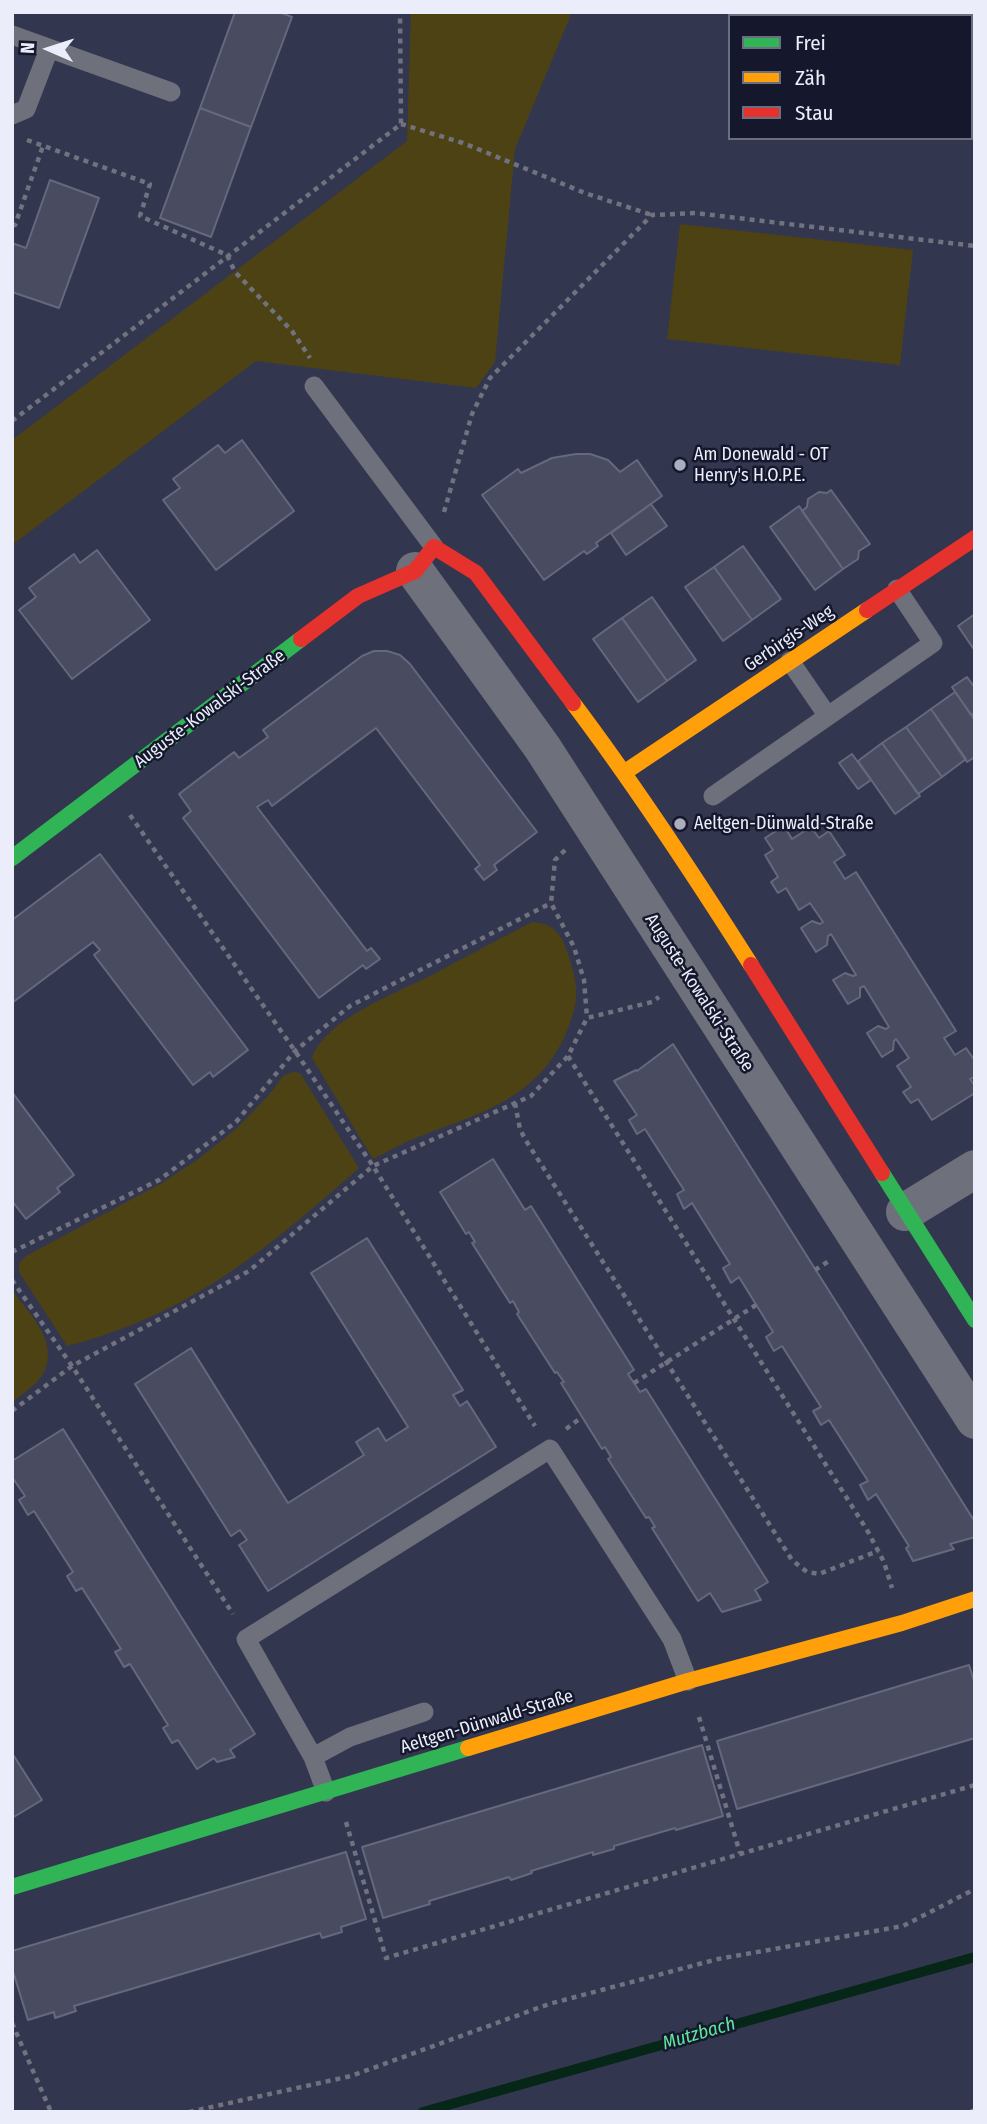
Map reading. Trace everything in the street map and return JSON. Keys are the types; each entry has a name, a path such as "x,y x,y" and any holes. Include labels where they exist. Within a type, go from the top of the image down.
{"street":[{"name":"Gerbirgis-Weg","path":"625,772 975,538"},
{"path":"425,559 476,573 625,772 680,853 975,1320"},
{"name":"Auguste-Kowalski-Straße","path":"12,858 358,596 425,559 589,823 975,1420"},
{"path":"905,1212 975,1169"},
{"name":"Aeltgen-Dünwald-Straße","path":"12,1887 688,1681 902,1623 975,1599"}],"lane":[{"path":"12,35 171,92"},
{"path":"19,112 49,49"},
{"path":"314,386 425,559"},
{"path":"713,796 933,643 897,589"},
{"path":"790,661 827,715"},
{"path":"330,1790 246,1639 550,1449 672,1639 688,1681"},
{"path":"313,1757 350,1737 424,1712"}],"path":[{"path":"400,12 401,124"},
{"path":"19,112 25,139 150,184 140,216 227,255 235,272 292,331 314,364 314,386"},
{"path":"401,124 463,143 585,193 652,215 695,213 975,246"},
{"path":"12,421 401,124"},
{"path":"12,224 15,225 43,146"},
{"path":"425,559 472,414 490,378 652,215"},
{"path":"109,786 373,1166 550,1449"},
{"path":"12,1411 72,1366 249,1270 373,1166 531,1096 568,1056 587,1018 584,980 574,947 551,903 555,860 589,823"},
{"path":"12,1252 159,1180 236,1122 295,1051 350,1006 551,903"},
{"path":"587,1018 652,1002 690,976"},
{"path":"568,1056 867,1530 892,1588"},
{"path":"514,1103 525,1139 792,1560 807,1572 819,1574 878,1552"},
{"path":"12,1280 72,1366 239,1623 246,1639"},
{"path":"634,1383 756,1305"},
{"path":"688,1681 740,1853"},
{"path":"330,1790 354,1847 386,1958 975,1785"},
{"path":"189,2112 351,2076 549,2004 718,1959 904,1926 975,1889"},
{"path":"12,2023 51,2112"}],"shaded area":[{"path":"411,12 572,12 515,149 495,362 476,388 256,361 12,545 12,440 407,141"},
{"path":"680,224 913,250 900,365 667,339"},
{"path":"532,922 548,926 559,935 574,973 576,998 573,1013 555,1054 541,1072 507,1100 373,1159 312,1058 319,1044 331,1031 364,1009"},
{"path":"300,1073 359,1168 292,1226 225,1276 152,1316 111,1333 67,1346 19,1272 19,1263 26,1256 162,1183 197,1160 236,1129 284,1075"},
{"path":"12,1290 40,1328 48,1349 48,1361 41,1376 12,1402"}],"building":[{"path":"235,12 279,12 292,17 251,127 200,108"},
{"path":"200,108 251,127 211,237 160,218"},
{"path":"50,180 99,198 59,308 12,292 12,243 26,248"},
{"path":"242,440 294,511 216,570 163,500 180,488 173,479 218,445 225,453"},
{"path":"590,454 608,460 620,472 637,460 662,496 596,543 598,546 587,554 584,551 544,580 482,495 518,469 521,473 552,458"},
{"path":"831,490 870,544 859,551 858,559 843,569 802,511 807,507 808,499 819,492 827,493"},
{"path":"651,504 667,526 626,555 611,533"},
{"path":"799,506 843,569 815,590 770,527"},
{"path":"743,546 781,599 752,620 714,567"},
{"path":"97,550 150,620 72,679 19,610 36,597 29,588 74,554 80,563"},
{"path":"714,567 752,620 723,641 685,587"},
{"path":"652,597 696,660 667,681 622,618"},
{"path":"975,614 975,651 958,626"},
{"path":"622,618 667,681 638,702 593,639"},
{"path":"374,651 400,655 410,664 537,832 494,865 497,870 484,880 475,869 480,865 376,728 272,806 268,800 257,807 367,951 371,948 380,959 366,969 363,965 319,998 183,818 191,811 179,794 234,752 239,758 268,737 263,730 362,656"},
{"path":"967,677 975,688 975,712 971,715 952,687"},
{"path":"955,692 975,720 975,757 967,762 931,709"},
{"path":"931,709 966,759 942,777 906,727"},
{"path":"906,727 942,777 918,794 882,743"},
{"path":"882,743 920,796 895,814 858,761"},
{"path":"852,754 871,780 858,789 839,763"},
{"path":"784,826 792,839 811,827 819,838 829,831 845,855 834,862 845,879 856,872 956,1031 944,1038 955,1055 966,1048 975,1061 975,1077 970,1079 975,1086 975,1093 932,1120 918,1099 911,1103 903,1092 911,1087 897,1066 909,1058 896,1039 893,1050 882,1057 867,1033 878,1026 886,1029 889,1027 864,986 860,988 860,997 848,1004 833,980 845,973 856,975 831,934 828,936 827,945 816,952 801,928 812,921 820,924 823,922 810,903 799,910 786,888 778,893 771,882 778,877 765,855 773,850 765,838"},
{"path":"100,854 248,1050 213,1077 210,1072 193,1085 94,955 100,950 93,942 12,1003 12,920"},
{"path":"673,1044 975,1522 975,1537 950,1544 954,1549 913,1561 906,1548 909,1546 876,1494 868,1500 860,1485 868,1481 829,1420 821,1425 813,1411 821,1407 782,1346 774,1351 766,1337 773,1332 739,1277 731,1283 723,1268 730,1264 692,1203 684,1209 677,1194 684,1190 645,1129 637,1134 629,1120 637,1115 614,1081 637,1071"},
{"path":"12,1092 74,1175 57,1188 60,1192 26,1219 12,1201"},
{"path":"493,1159 525,1210 531,1206 634,1370 628,1374 640,1392 646,1389 768,1582 755,1590 761,1600 722,1612 710,1593 698,1601 652,1528 655,1527 649,1517 646,1518 608,1459 611,1457 605,1447 602,1449 561,1383 564,1382 557,1372 555,1373 517,1314 519,1312 513,1301 510,1303 472,1243 475,1242 469,1232 466,1234 440,1192"},
{"path":"367,1238 463,1390 453,1395 460,1406 467,1401 496,1447 268,1591 239,1545 247,1540 240,1530 231,1536 135,1384 191,1348 288,1503 364,1455 356,1442 378,1428 386,1441 408,1427 311,1273"},
{"path":"63,1429 255,1734 230,1750 235,1757 217,1762 214,1758 197,1769 178,1740 172,1743 163,1728 168,1725 130,1664 124,1667 115,1652 121,1649 82,1588 76,1591 67,1576 73,1572 34,1511 28,1515 19,1500 25,1496 12,1477 12,1461"},
{"path":"969,1665 975,1684 975,1738 737,1809 717,1741"},
{"path":"702,1745 723,1816 614,1846 614,1849 593,1855 593,1852 511,1880 509,1877 429,1901 430,1904 383,1918 362,1847"},
{"path":"12,1753 42,1800 12,1818"},
{"path":"346,1852 366,1919 341,1927 342,1932 322,1938 320,1933 74,2006 76,2011 55,2018 54,2012 28,2020 12,1968 12,1951"}],"waterway":[{"name":"Mutzbach","path":"423,2112 975,1957"}],"traffic: fast":[{"path":"12,858 301,639"},
{"path":"882,1173 975,1320"},
{"path":"12,1887 468,1748"}],"traffic: slow":[{"path":"625,772 867,610"},
{"path":"573,703 665,832 751,965"},
{"path":"468,1748 688,1681 902,1623 975,1599"}],"traffic: jam":[{"path":"867,610 975,538"},
{"path":"301,639 358,596 415,571 434,547 476,573 573,703"},
{"path":"751,965 882,1173"}],"place":[{"name":"Am Donewald - OT Henry's H.O.P.E.","path":"680,465"},
{"name":"Aeltgen-Dünwald-Straße","path":"680,824"}]}
